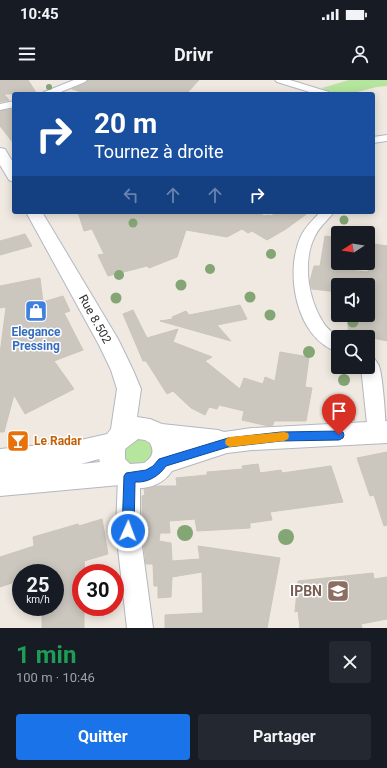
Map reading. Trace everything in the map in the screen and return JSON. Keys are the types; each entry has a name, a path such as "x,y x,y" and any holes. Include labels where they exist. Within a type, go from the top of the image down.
{"main road":[{"path":"1,156 12,174"},
{"name":"Rue 8.502","path":"35,214 110,345 129,389 156,432"},
{"path":"125,474 117,469 112,459 112,448 118,438 129,389"},
{"path":"0,461 68,455 98,449 137,428 228,442"},
{"path":"0,482 125,474 139,477 148,475 157,470 166,455 164,440 156,432"},
{"path":"163,462 228,442 281,436 382,433"}],"street":[{"path":"52,92 82,80"},
{"path":"280,80 319,92"},
{"path":"0,107 12,104"},
{"path":"375,140 387,138"},
{"path":"325,214 308,235 303,250 300,268 305,301 316,327 331,341"},
{"path":"371,374 382,433"},
{"path":"125,474 128,531 140,628"}],"green space":[{"path":"349,80 387,80 387,86 359,92 331,92 322,88"},
{"path":"148,436 157,450 149,465 130,468 118,448 123,440"}],"building":[{"path":"0,80 28,80 36,92 12,92 12,94 4,94 9,100 0,102"},
{"path":"88,80 199,80 188,92 82,92 72,89 86,83"},
{"path":"12,109 12,141 0,126 0,111"},
{"path":"79,214 260,214 271,216 274,214 306,214 286,229 267,240 252,231 248,233 242,229 227,237 186,230 177,257 149,268 147,266 108,276 98,255 104,254 92,229 84,231"},
{"path":"25,234 32,246 0,255 0,241"},
{"path":"325,236 331,237 331,270 368,272 368,270 375,270 375,244 387,246 387,341 375,338 375,330 348,330 348,322 375,322 375,278 331,278 331,291 312,289 310,281 314,266 320,266"},
{"path":"40,278 43,302 63,296 70,311 64,313 83,350 54,361 74,389 25,414 14,395 4,432 0,432 0,354 6,307 0,308 0,286"},
{"path":"240,305 247,319 217,325 231,341 160,321 173,319 172,317 186,311 189,315"},
{"path":"133,310 147,338 178,329 173,342 212,357 205,361 240,389 244,378 263,384 265,377 275,381 280,352 309,357 305,387 312,388 306,421 274,421 273,425 268,426 242,420 244,411 219,405 217,409 209,407 205,415 191,408 173,391 167,394 146,361 143,361 123,314"},
{"path":"349,404 355,420 340,421 335,406"},
{"path":"387,452 387,525 384,526 374,495 370,496 357,458"},
{"path":"258,464 260,473 281,470 282,473 331,466 343,502 270,512 272,520 250,523 250,528 197,531 195,519 169,521 170,533 160,533 159,541 171,543 172,561 200,559 198,546 280,558 267,628 165,628 165,615 203,613 202,572 172,577 171,597 158,598 158,586 154,586 153,564 146,564 142,531 142,496 145,495 144,489 156,486 177,486 176,478 207,475 207,472 243,469 242,466"},
{"path":"102,519 108,554 84,561 84,564 72,564 72,616 84,616 84,628 42,628 42,616 64,616 64,564 12,564 12,583 0,587 0,557 34,546 33,537 78,524 79,526"},
{"path":"373,573 374,579 387,577 387,619 361,624 362,628 300,628 298,611 295,612 298,581"}],"slow traffic":[{"path":"230,442 284,436"}],"place":[{"name":"Elegance Pressing","path":"36,311"},
{"name":"Le Radar","path":"18,441"},
{"name":"IPBN","path":"338,591"}],"route":[{"path":"128,531 130,476 139,477 148,475 157,470 163,462 228,442 281,436 339,435"}]}
